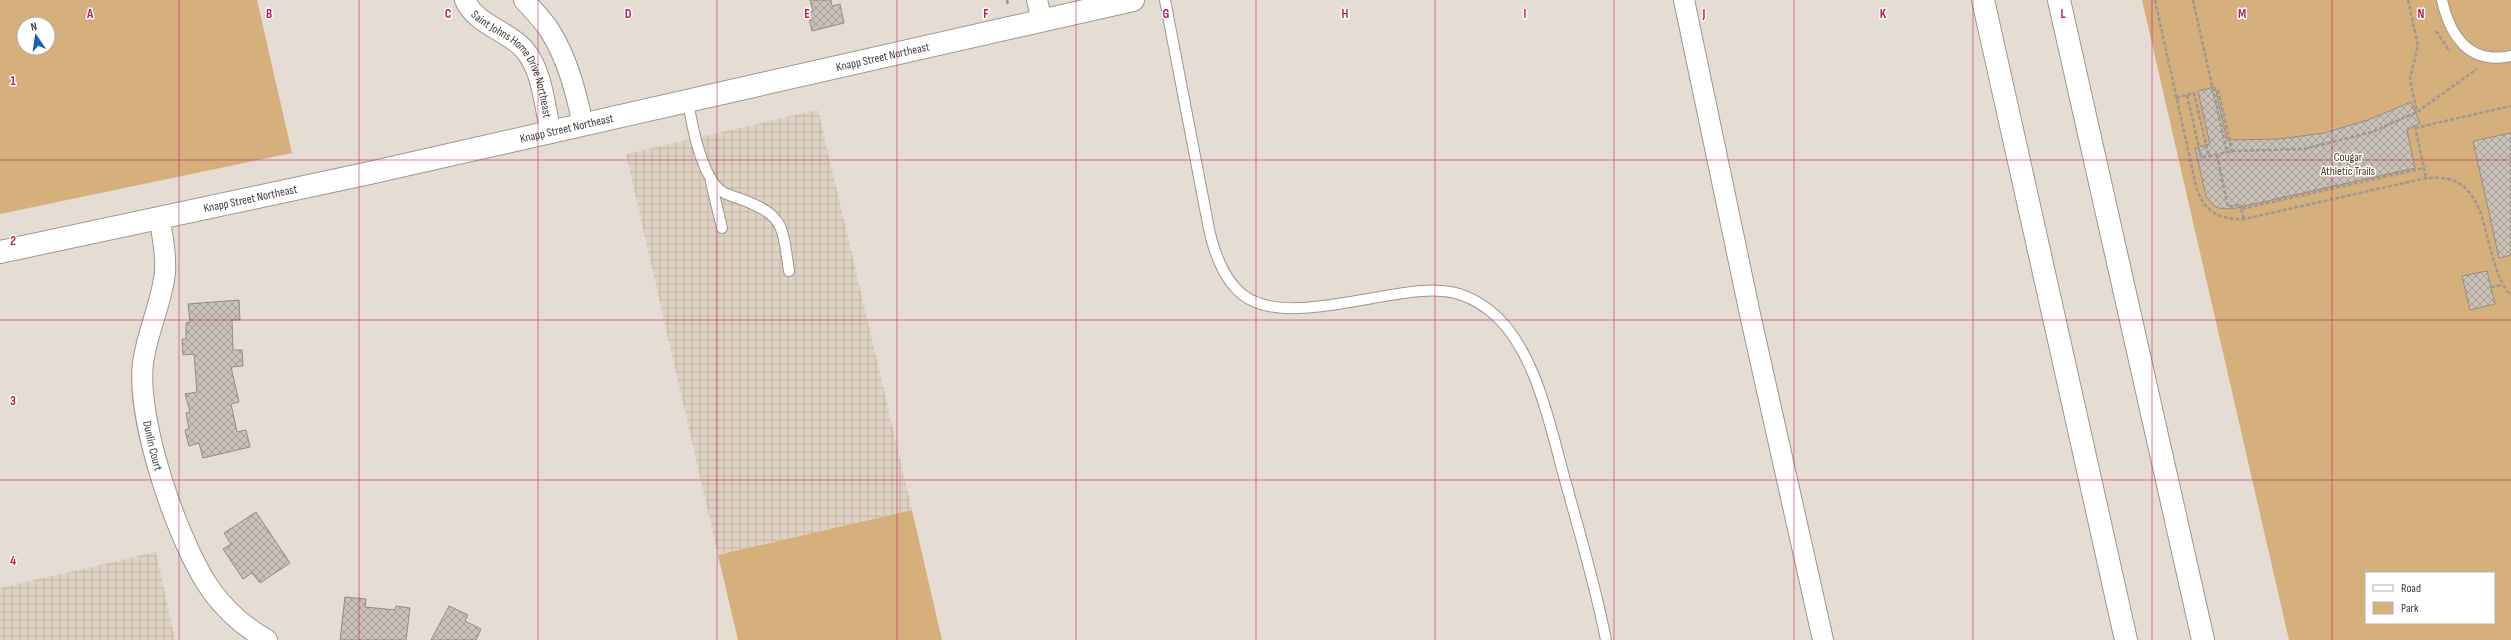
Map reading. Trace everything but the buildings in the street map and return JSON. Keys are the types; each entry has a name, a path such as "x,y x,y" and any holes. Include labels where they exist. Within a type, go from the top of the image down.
{"main road":[{"name":"Knapp Street Northeast","path":"0,252 688,101 1039,10 1133,0"},
{"path":"1983,0 2126,640"},
{"path":"2060,0 2202,640"}],"street":[{"name":"Saint Johns Home Drive Northeast","path":"465,0 474,15 523,48 537,69 551,132"},
{"path":"524,0 549,30 560,48 569,71 583,125"},
{"path":"1684,0 1748,305 1823,640"},
{"name":"Dunlin Court","path":"159,218 164,242 165,274 143,363 144,404 150,432 173,515 195,565 212,592 246,627 267,640"}],"lane":[{"path":"1165,0 1209,229 1216,255 1230,280 1243,296 1271,306 1315,307 1419,292 1443,291 1467,297 1498,318 1522,350 1540,394 1592,576 1606,640"},
{"path":"2442,0 2450,28 2467,48 2480,55 2492,57 2511,56"},
{"path":"688,101 696,139 710,177 722,228"},
{"path":"710,177 715,185 724,194 758,205 778,222 783,231 789,271"}],"path":[{"path":"1007,0 1008,6"},
{"path":"2155,0 2196,186 2202,202 2212,213 2220,216 2244,219 2426,178 2451,178 2469,191 2481,214 2492,259 2503,285 2511,296"},
{"path":"2193,0 2227,153"},
{"path":"2408,0 2418,46 2410,79 2417,112"},
{"path":"2187,95 2201,158 2232,152 2281,151 2327,145 2372,132 2417,112 2477,69"},
{"path":"2218,90 2232,152"},
{"path":"2176,98 2194,93 2209,157"},
{"path":"2426,178 2415,127 2511,105"},
{"path":"2217,155 2228,207 2240,204 2244,219"},
{"path":"2242,209 2424,168"},
{"path":"2491,288 2503,285"}],"shaded area":[{"path":"818,110 912,510 718,555 626,154"},
{"path":"156,552 175,640 0,640 0,588"}],"green space":[{"path":"0,0 257,0 292,153 0,214"},
{"name":"Cougar Athletic Trails","path":"2142,0 2511,0 2511,640 2289,640"},
{"path":"912,510 942,640 738,640 718,555"}]}
